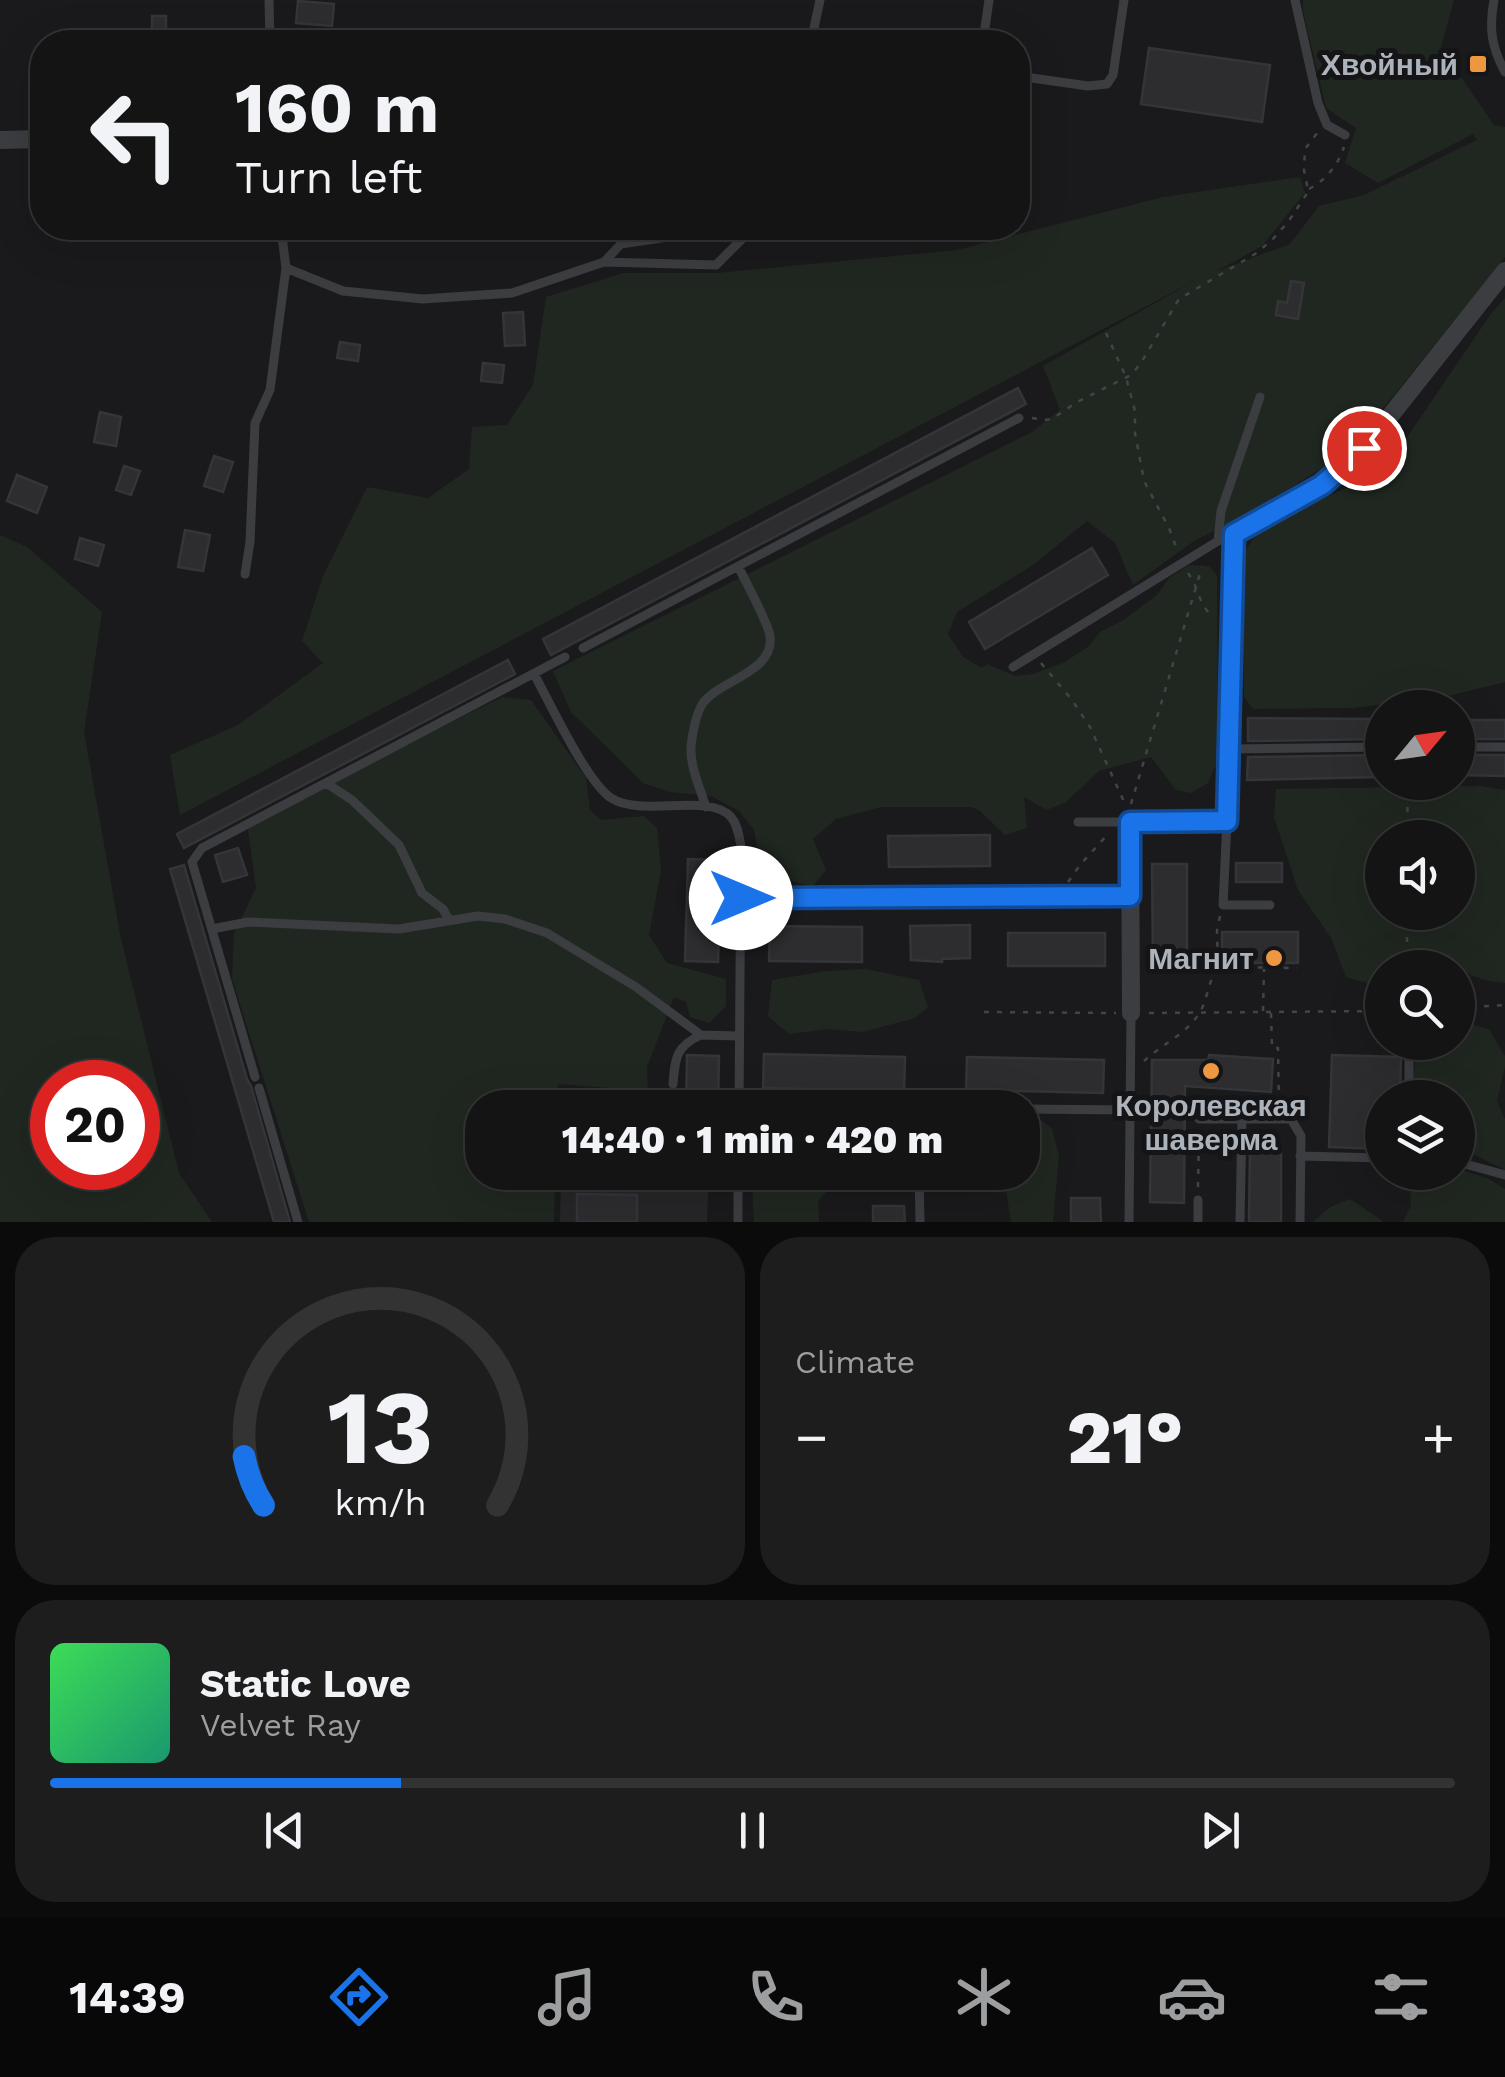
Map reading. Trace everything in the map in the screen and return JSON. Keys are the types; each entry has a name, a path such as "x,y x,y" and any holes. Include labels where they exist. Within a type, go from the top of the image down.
{"street":[{"path":"0,140 30,139"},
{"path":"1130,1013 1130,896 1124,822 1227,821 1220,541 1322,485 1364,448 1505,271"}],"lane":[{"path":"269,0 270,30"},
{"path":"814,30 820,0"},
{"path":"985,30 989,0"},
{"path":"1030,78 1088,86 1106,84 1114,75 1124,0"},
{"path":"1296,0 1318,104 1327,125 1345,136"},
{"path":"1494,0 1490,24 1495,54 1505,72"},
{"path":"245,574 250,542 254,423 270,390 286,268 283,240"},
{"path":"604,262 620,244 647,240"},
{"path":"286,268 343,291 423,299 512,292 604,262 716,266 741,240"},
{"path":"1013,667 1220,541 1221,512 1260,397"},
{"path":"583,648 1019,418"},
{"path":"706,807 691,748 701,705 715,691 762,662 770,647 770,634 738,566"},
{"path":"255,1077 192,862 202,848 564,658"},
{"path":"534,674 583,764 612,798 632,806 720,809 738,829 739,1090"},
{"path":"1228,749 1365,747"},
{"path":"1475,747 1505,747"},
{"path":"326,783 352,800 399,845 422,893 449,920"},
{"path":"1227,821 1223,905 1270,905"},
{"path":"1078,822 1124,822"},
{"path":"741,898 1130,896"},
{"path":"212,929 248,922 399,929 478,916 506,919 547,933 636,987 701,1035"},
{"path":"1129,1222 1130,1013"},
{"path":"673,1084 674,1064 686,1041 701,1035 740,1036"},
{"path":"259,1088 298,1222"},
{"path":"1040,1109 1130,1110"},
{"path":"1199,1118 1291,1119 1301,1136 1300,1222"},
{"path":"1240,1222 1242,1119"},
{"path":"1300,1156 1365,1158"},
{"path":"1475,1167 1505,1175"},
{"path":"738,1190 738,1222"},
{"path":"920,1190 920,1222"},
{"path":"1198,1200 1198,1222"}],"path":[{"path":"1308,190 1304,148 1327,125"},
{"path":"1019,418 1052,419 1126,378 1141,363 1179,300 1255,254 1288,222 1308,190 1336,165 1344,150 1345,136"},
{"path":"1106,333 1126,378 1135,411 1144,481 1196,584 1201,604 1214,618"},
{"path":"1034,654 1090,728 1128,813 1196,584 1220,541"},
{"path":"1058,896 1080,864 1124,822"},
{"path":"1130,1076 1200,1012 1211,976 1218,967 1217,930 1223,905"},
{"path":"1218,967 1297,968"},
{"path":"1263,1012 1264,967"},
{"path":"1475,1007 1505,1005"},
{"path":"984,1012 1365,1011"},
{"path":"1270,1012 1272,1048 1278,1048 1280,1119"},
{"path":"1198,1200 1199,1118"}],"shaded area":[{"path":"1303,0 1454,0 1438,58 1448,58 1494,125 1505,127 1505,257 1342,456 1241,518 1194,541 1133,585 1115,543 1087,521 1033,565 957,612 948,634 963,657 982,668 987,664 1015,676 1033,674 1065,662 1089,646 1100,632 1157,595 1169,578 1189,565 1209,566 1217,575 1218,760 1208,783 1191,793 1176,790 1151,757 1099,771 1066,802 1047,810 1024,797 1027,828 1005,835 972,807 881,807 836,819 813,839 826,870 813,886 772,877 759,857 754,830 739,811 711,796 670,792 643,783 571,712 553,671 1032,432 1060,410 1043,366 1198,279 180,815 170,755 238,725 323,663 302,641 323,576 367,487 428,498 469,469 472,427 507,425 533,385 546,297 624,273 717,273 957,250 996,240 1030,240 1030,231 1163,197 1300,177 1305,193 1262,246 1217,271 1290,244 1319,206 1364,195 1477,140 1473,134 1378,183 1345,163 1356,128 1326,108"},
{"path":"1505,298 1505,682 1472,690 1365,690 1365,707 1354,708 1253,709 1244,697 1243,556 1257,531 1381,471"},
{"path":"0,535 27,547 102,612 84,732 121,939 151,1060 30,1060 30,1190 160,1190 160,1096 179,1173 212,1222 0,1222"},
{"path":"502,697 531,700 586,778 590,810 601,820 644,816 657,828 661,871 649,935 667,963 726,979 726,1006 709,1023 690,1017 686,1002 674,997 647,1067 648,1090 558,1084 558,1090 465,1090 465,1190 555,1190 554,1222 309,1222 232,979 234,934 256,888 248,830 254,821"},
{"path":"1475,786 1505,790 1505,983 1475,976 1475,950 1365,950 1365,982 1346,977 1331,938 1298,890 1274,817 1276,789 1365,788 1365,800 1475,800"},
{"path":"866,969 919,980 928,1007 915,1018 863,1032 828,1029 789,1034 768,1016 772,980"},
{"path":"1475,1025 1489,1029 1505,1056 1497,1101 1505,1119 1505,1170 1475,1155 1475,1080 1413,1080 1415,1060 1475,1060"},
{"path":"1040,1119 1052,1129 1059,1155 1053,1222 1011,1222 1006,1190 1040,1190"},
{"path":"1475,1174 1505,1189 1505,1222 1403,1222 1411,1205 1410,1190 1475,1190"},
{"path":"561,1190 708,1190 707,1222 560,1222"},
{"path":"752,1190 828,1190 818,1202 819,1222 754,1222"},
{"path":"1350,1199 1384,1222 1313,1222 1330,1207"}],"building":[{"path":"298,1 334,4 332,26 296,23"},
{"path":"152,16 166,16 166,30 152,30"},
{"path":"1149,48 1270,65 1262,122 1141,104"},
{"path":"1291,281 1304,283 1298,319 1276,315 1278,301 1287,303"},
{"path":"523,312 525,345 505,346 503,313"},
{"path":"340,342 360,345 358,361 337,358"},
{"path":"483,363 504,365 502,383 481,381"},
{"path":"1018,388 1026,404 551,655 543,639"},
{"path":"100,412 121,417 116,446 94,442"},
{"path":"214,456 233,462 223,492 204,486"},
{"path":"124,466 140,471 131,495 116,490"},
{"path":"17,475 47,487 37,513 7,501"},
{"path":"185,530 210,535 203,571 178,567"},
{"path":"80,538 104,545 98,566 75,559"},
{"path":"1092,548 1108,575 985,649 969,622"},
{"path":"508,660 515,674 184,848 177,834"},
{"path":"1248,718 1365,719 1365,739 1248,741"},
{"path":"1475,720 1505,720 1505,739 1475,739"},
{"path":"1365,755 1365,777 1247,780 1248,757"},
{"path":"1475,755 1505,755 1505,776 1475,775"},
{"path":"990,835 990,866 889,867 888,836"},
{"path":"238,848 247,875 223,882 215,855"},
{"path":"688,859 721,860 718,962 685,961"},
{"path":"1236,863 1282,863 1282,882 1236,882"},
{"path":"1152,864 1187,864 1187,965 1153,965"},
{"path":"184,865 290,1222 274,1222 170,869"},
{"path":"970,925 970,958 942,962 911,960 910,926"},
{"path":"770,926 862,927 862,962 769,961"},
{"path":"1222,932 1298,932 1298,963 1222,963"},
{"path":"1008,933 1105,933 1105,966 1008,966"},
{"path":"764,1054 905,1057 904,1090 763,1088"},
{"path":"687,1055 719,1056 718,1090 686,1090"},
{"path":"1209,1055 1273,1059 1271,1092 1185,1086 1184,1203 1150,1202 1152,1060 1208,1060"},
{"path":"1332,1055 1401,1060 1400,1080 1365,1080 1365,1148 1329,1147"},
{"path":"967,1057 1104,1060 1103,1093 966,1090"},
{"path":"1250,1145 1281,1145 1281,1222 1249,1222"},
{"path":"577,1194 637,1195 637,1222 577,1222"},
{"path":"1071,1198 1100,1198 1101,1222 1071,1222"},
{"path":"873,1206 904,1206 905,1222 873,1222"}],"place":[{"name":"Хвойный","path":"1478,64"},
{"name":"Магнит","path":"1274,958"},
{"name":"Королевская шаверма","path":"1211,1071"}],"route":[{"path":"741,898 1130,896 1130,822 1227,821 1234,534 1322,485 1364,448"}]}
